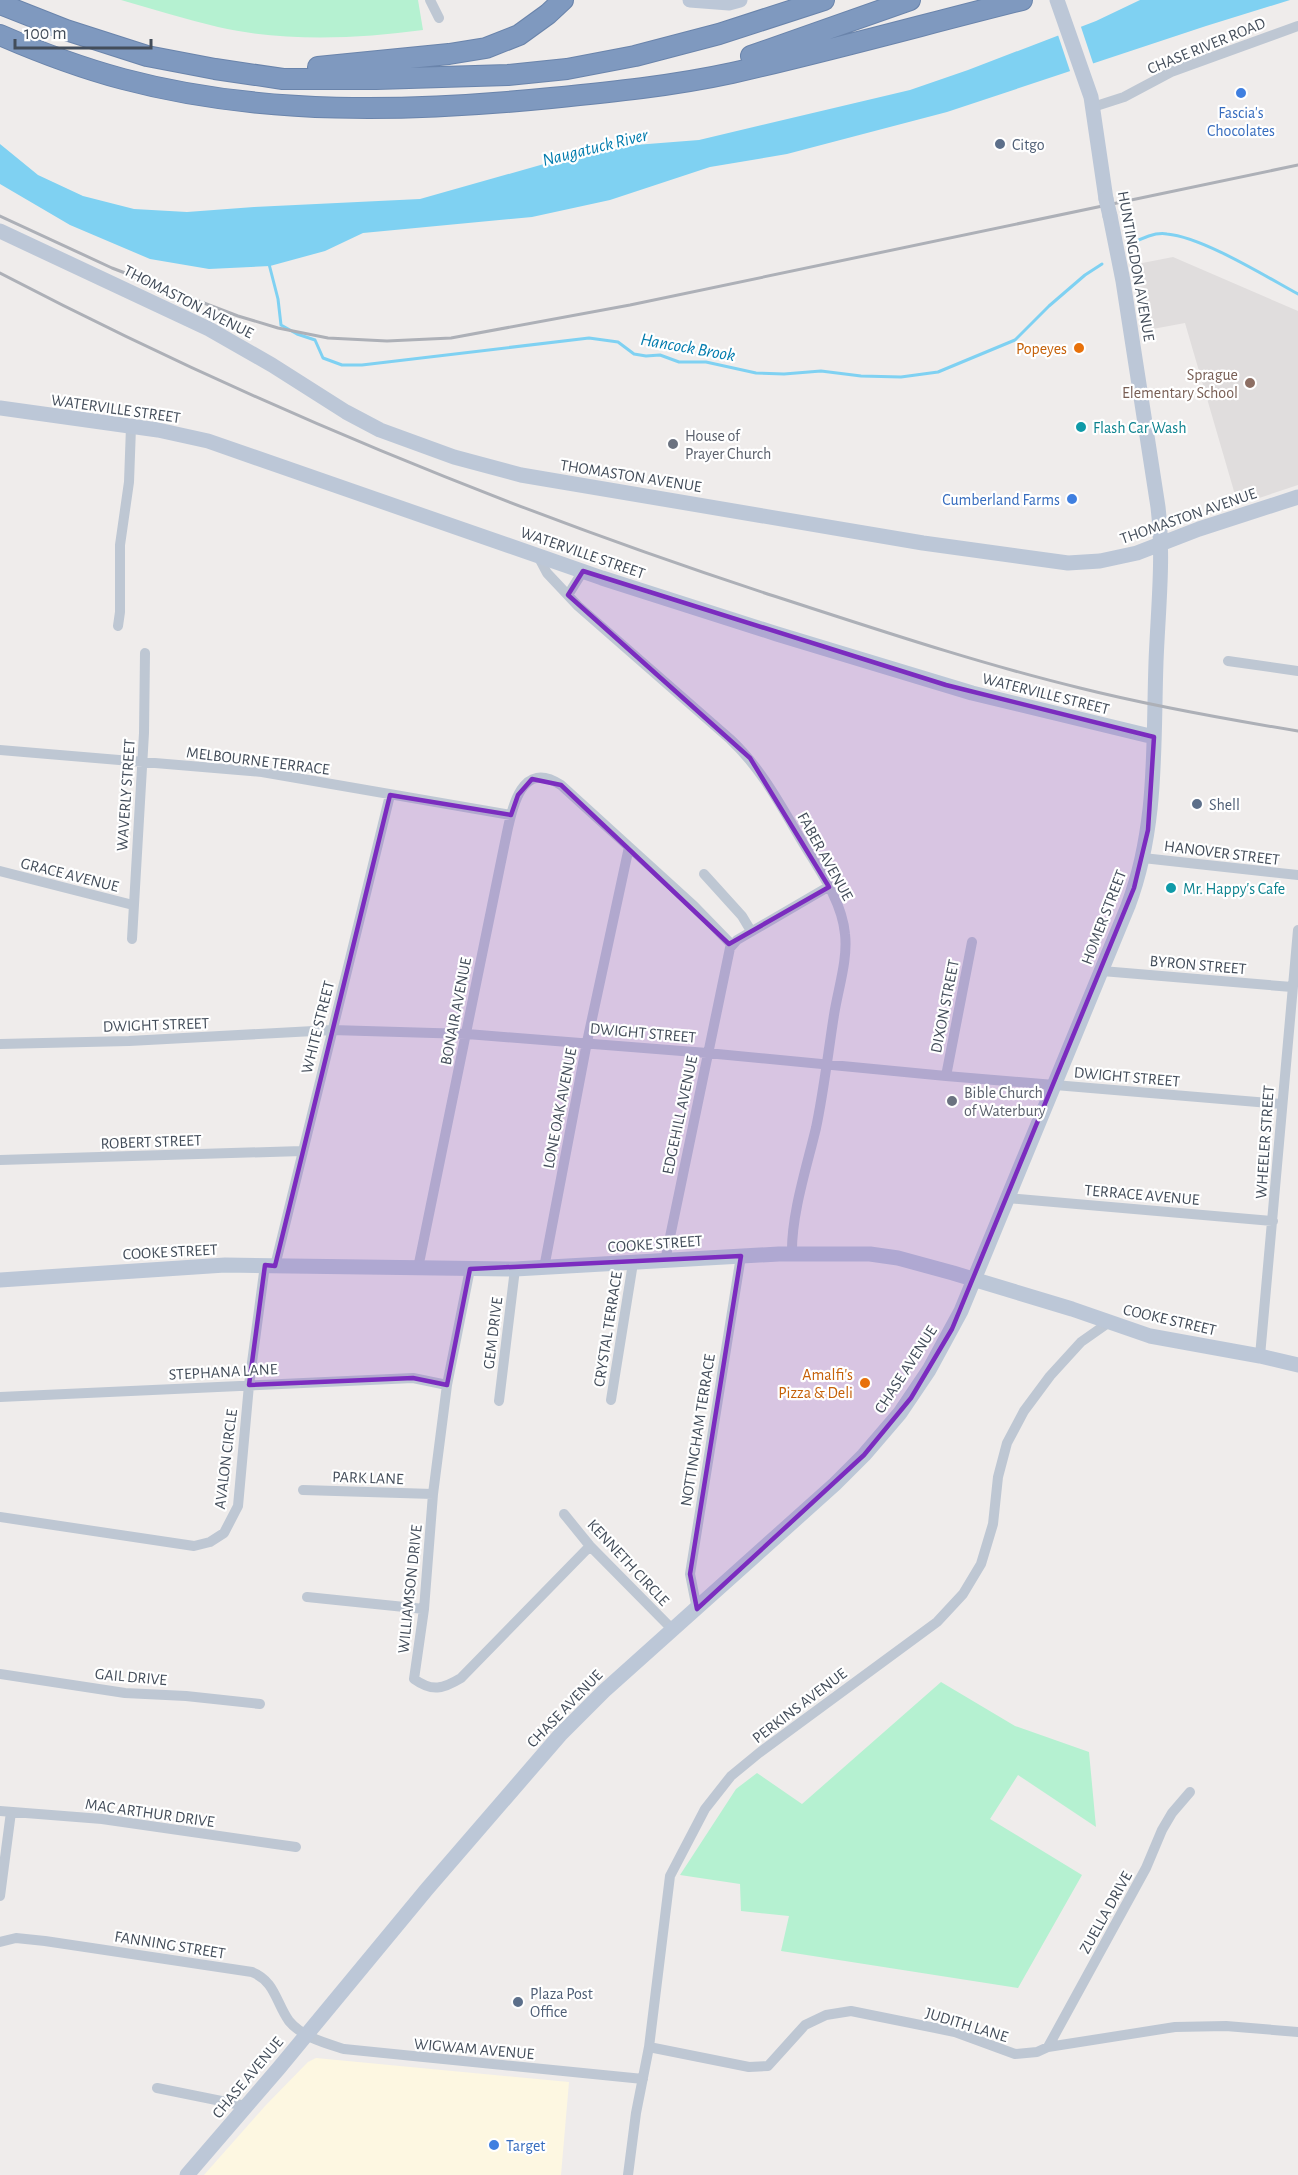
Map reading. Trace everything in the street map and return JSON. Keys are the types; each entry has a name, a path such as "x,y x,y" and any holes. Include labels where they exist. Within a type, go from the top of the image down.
{"highway":[{"path":"66,30 149,50 290,69 449,54 486,48 519,35 563,0"},
{"path":"0,4 66,30 147,56 283,79 376,79 497,75 567,69 635,56 719,34 824,0"},
{"path":"573,96 730,63 910,0"},
{"path":"0,35 122,79 190,93 259,103 336,108 492,104 649,88 732,73 1022,0"}],"main road":[{"path":"690,0 729,3 740,0"},
{"name":"HUNTINGDON AVENUE","path":"1057,0 1093,107 1106,199 1126,304 1158,507 1161,544"},
{"name":"THOMASTON AVENUE","path":"0,231 223,337 279,369 346,412 380,430 424,447 508,472 873,535 1052,562 1107,560 1137,553 1199,529 1298,496"},
{"name":"WATERVILLE STREET","path":"0,408 176,434 221,445 538,556 777,634 946,685 1042,711 1154,737"},
{"name":"HOMER STREET","path":"974,1280 1102,970 1134,888 1143,858 1150,814 1161,544"},
{"name":"COOKE STREET","path":"0,1280 204,1266 515,1269 741,1256 850,1253 889,1256 1072,1309 1150,1336 1298,1365"},
{"name":"CHASE AVENUE","path":"187,2175 427,1889 560,1735 604,1691 835,1484 888,1427 929,1370 961,1311 974,1280"}],"street":[{"path":"430,0 439,18"},
{"name":"CHASE RIVER ROAD","path":"1093,107 1124,97 1171,72 1298,26"},
{"path":"118,626 120,545 129,482 131,427"},
{"name":"FABER AVENUE","path":"538,556 547,573 604,630 750,758 767,782 828,887 842,917 845,944 828,1065 796,1219 792,1254"},
{"path":"568,595 583,571"},
{"name":"WAVERLY STREET","path":"132,939 142,762 145,653"},
{"path":"1228,661 1298,671"},
{"name":"MELBOURNE TERRACE","path":"0,750 262,772 511,815"},
{"name":"BONAIR AVENUE","path":"418,1268 516,799 527,783 535,778 546,778 561,785 629,848"},
{"name":"WHITE STREET","path":"270,1265 302,1151 390,795"},
{"path":"629,848 732,945 751,931 828,887"},
{"name":"LONE OAK AVENUE","path":"544,1268 587,1042 629,848"},
{"name":"HANOVER STREET","path":"1143,858 1298,875"},
{"name":"GRACE AVENUE","path":"0,871 133,905"},
{"path":"704,874 742,916 751,931"},
{"name":"WHEELER STREET","path":"1260,1356 1298,930"},
{"name":"DIXON STREET","path":"946,1076 972,942"},
{"name":"EDGEHILL AVENUE","path":"665,1261 707,1053 732,945"},
{"name":"BYRON STREET","path":"1102,970 1292,987"},
{"name":"DWIGHT STREET","path":"0,1044 129,1041 332,1030 467,1034 587,1042 946,1076 1281,1104"},
{"name":"ROBERT STREET","path":"0,1160 302,1151"},
{"name":"TERRACE AVENUE","path":"1008,1198 1273,1221"},
{"name":"NOTTINGHAM TERRACE","path":"697,1609 690,1574 741,1256"},
{"name":"CRYSTAL TERRACE","path":"611,1400 633,1263"},
{"name":"AVALON CIRCLE","path":"0,1517 194,1546 210,1542 224,1533 238,1506 249,1385 270,1265"},
{"name":"WILLIAMSON DRIVE","path":"470,1269 447,1385 433,1494 424,1609 414,1679 425,1687 446,1687 461,1678 590,1546"},
{"name":"GEM DRIVE","path":"499,1401 515,1269"},
{"name":"PERKINS AVENUE","path":"628,2175 636,2113 649,2047 670,1876 705,1809 731,1776 937,1622 963,1594 981,1564 993,1524 998,1477 1007,1443 1024,1411 1050,1376 1081,1342 1108,1323"},
{"name":"STEPHANA LANE","path":"0,1397 413,1378 447,1385"},
{"name":"PARK LANE","path":"303,1490 433,1494"},
{"name":"KENNETH CIRCLE","path":"564,1514 590,1546 673,1630"},
{"path":"307,1597 424,1609"},
{"name":"GAIL DRIVE","path":"0,1674 125,1694 186,1696 260,1704"},
{"name":"ZUELLA DRIVE","path":"1048,2047 1146,1868 1162,1830 1172,1813 1190,1792"},
{"path":"0,1896 5,1811"},
{"name":"MAC ARTHUR DRIVE","path":"5,1811 102,1819 296,1847"},
{"name":"FANNING STREET","path":"0,1942 16,1938 54,1942 252,1972 269,1983 287,2018 306,2035"},
{"name":"JUDITH LANE","path":"649,2047 751,2067 768,2066 806,2025 826,2014 851,2011 955,2032 1015,2055 1037,2052 1048,2047 1175,2027 1226,2026 1298,2032"},
{"name":"WIGWAM AVENUE","path":"306,2035 322,2042 357,2051 643,2079"},
{"path":"157,2088 246,2106"}],"highlighted area":[{"path":"583,571 946,685 1154,737 1148,830 1134,888 952,1329 911,1398 864,1455 697,1609 690,1574 741,1256 470,1269 447,1385 413,1378 249,1385 265,1265 275,1266 390,795 511,815 518,795 532,779 561,785 729,944 829,887 750,758 568,595"}],"shaded area":[{"name":"Sprague Elementary School","path":"1173,257 1298,311 1298,485 1238,505 1185,323 1142,331 1132,265"},
{"path":"316,2058 569,2082 561,2175 204,2175 266,2105 308,2062"}],"green space":[{"path":"121,0 418,0 423,30 320,38 268,35 218,27"},
{"path":"941,1682 1015,1726 1089,1752 1096,1827 1018,1775 990,1819 1082,1875 1018,1988 781,1951 789,1916 741,1911 740,1884 680,1875 736,1789 757,1773 802,1804"}],"water":[{"path":"1140,0 1290,0 947,112 787,154 710,167 610,200 532,217 363,233 325,251 270,266 209,269 150,259 70,225 0,184 0,144 38,175 83,196 134,209 187,212 420,199 551,162 635,145 699,140 910,90 1096,21"}],"pier":[{"path":"1080,24 1094,66 1071,74 1057,32"}],"waterway":[{"name":"Hancock Brook","path":"1132,244 1158,234 1198,242 1233,258 1298,294"},
{"name":"Hancock Brook","path":"269,264 278,299 281,325 315,340 323,358 342,365 362,365 589,338 618,342 634,354 660,355 679,362 706,362 756,373 784,374 821,371 861,376 901,377 938,372 1015,340 1049,306 1085,275 1102,264"}],"railway":[{"path":"0,216 112,268 238,316 278,328 328,338 387,341 451,338 630,305 1298,165"},
{"path":"0,273 189,366 381,451 478,490 675,562 888,633 1041,678 1107,695 1298,731"}],"place":[{"name":"Fascia's Chocolates","path":"1241,93"},
{"name":"Citgo","path":"1000,144"},
{"name":"Popeyes","path":"1079,348"},
{"name":"Sprague Elementary School","path":"1250,383"},
{"name":"Flash Car Wash","path":"1081,427"},
{"name":"House of Prayer Church","path":"673,444"},
{"name":"Cumberland Farms","path":"1072,499"},
{"name":"Shell","path":"1197,804"},
{"name":"Mr. Happy's Cafe","path":"1171,888"},
{"name":"Bible Church of Waterbury","path":"952,1101"},
{"name":"Amalfi's Pizza & Deli","path":"865,1383"},
{"name":"Plaza Post Office","path":"518,2002"},
{"name":"Target","path":"494,2145"}],"water label":[{"name":"Naugatuck River","path":"595,147"}]}
